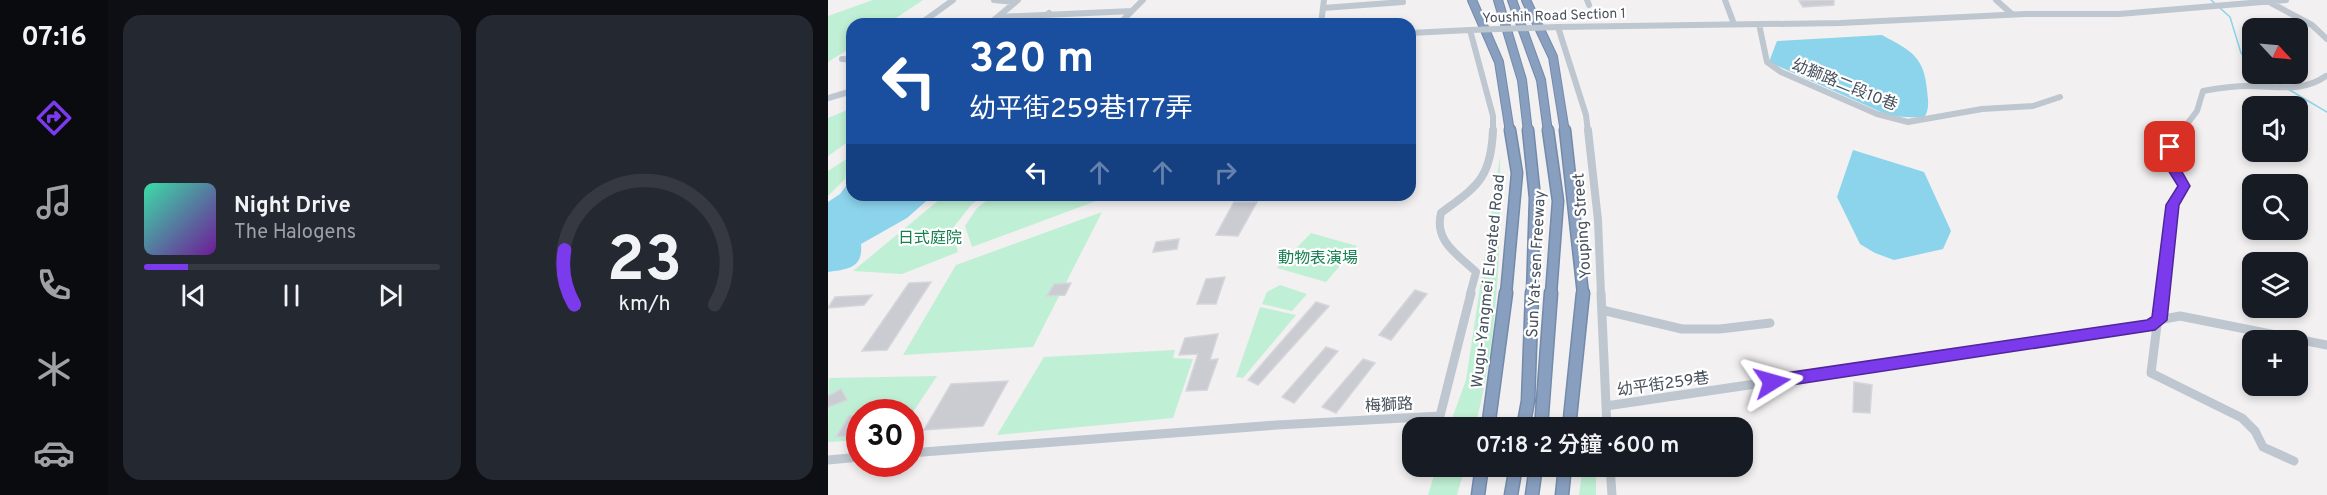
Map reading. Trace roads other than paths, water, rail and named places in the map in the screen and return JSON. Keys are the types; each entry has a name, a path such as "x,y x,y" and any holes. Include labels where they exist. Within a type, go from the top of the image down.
{"highway":[{"name":"Wugu-Yangmei Elevated Road","path":"1472,0 1499,62 1517,172 1505,301 1489,417"},
{"name":"Sun Yat-sen Freeway","path":"1498,0 1522,80 1535,198 1528,401 1525,417"},
{"name":"Sun Yat-sen Freeway","path":"1512,0 1541,80 1558,201 1542,417"},
{"path":"1526,0 1553,57 1571,169 1583,291 1570,417"},
{"path":"1478,495 1480,477"},
{"path":"1511,495 1514,477"},
{"path":"1532,495 1534,477"},
{"path":"1562,495 1564,477"}],"street":[{"path":"928,18 953,0"},
{"path":"994,0 1017,1"},
{"path":"1125,18 1143,0"},
{"path":"1324,0 1326,8"},
{"path":"1323,18 1331,0"},
{"path":"1725,0 1734,24"},
{"path":"1996,0 2013,15"},
{"name":"Youshih Road Section 1","path":"1416,33 1558,27 1908,21 2013,15 2119,14 2286,0"},
{"path":"996,18 1017,1"},
{"path":"1326,8 1372,2 1403,2"},
{"path":"2270,3 2312,25 2327,39"},
{"path":"998,16 1033,16 1050,12 1132,11"},
{"path":"1042,18 1050,12"},
{"name":"幼獅路二段10巷","path":"1760,24 1767,62 1781,72 1890,118 1918,123 1982,109 2033,106 2060,97"},
{"name":"Youping Street","path":"1558,27 1586,115 1598,220 1606,417"},
{"name":"梅獅路","path":"924,452 1277,425 1440,416 1476,272 1442,240 1438,226 1441,213 1473,189 1483,177 1492,156 1493,116 1470,30"},
{"path":"842,59 846,59"},
{"path":"2294,461 2263,447 2255,431 2242,418 2151,373 2173,205 2184,186 2175,170 2170,147 2197,111 2203,91 2240,86 2288,88 2316,85 2326,76"},
{"path":"828,96 846,91"},
{"path":"1602,310 1629,313 1672,327 1707,329 1770,323"},
{"name":"幼平街259巷","path":"1606,406 2150,326 2159,320 2180,316 2327,345"},
{"path":"828,460 846,458"},
{"path":"1611,477 1612,495"}],"water":[{"path":"1882,35 1908,50 1923,69 1928,98 1928,108 1924,118 1890,116 1769,62 1777,41"},
{"path":"1853,150 1924,172 1951,231 1943,249 1894,260 1860,244 1837,197"},
{"path":"846,186 846,201 926,201 907,218 861,244 860,258 853,266 828,272 828,202 840,194"}],"waterway":[{"path":"2211,0 2230,17 2242,54"},
{"path":"2288,89 2327,112"}],"park label":[{"name":"日式庭院","path":"930,237"},
{"name":"動物表演場","path":"1318,257"}]}
